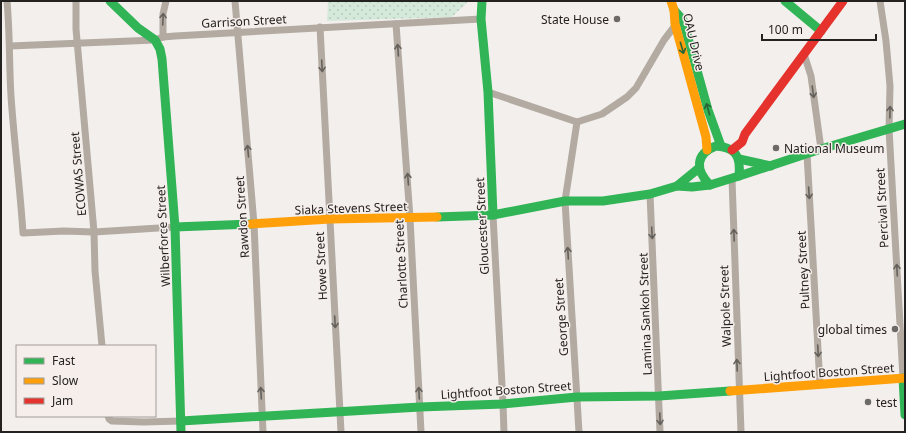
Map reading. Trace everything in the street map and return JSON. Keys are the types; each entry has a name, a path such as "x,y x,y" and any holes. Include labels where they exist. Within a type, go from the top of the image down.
{"main road":[{"path":"110,1 138,28 159,39"},
{"name":"Gloucester Street","path":"482,1 481,19 488,92 493,215"},
{"name":"OAU Drive","path":"671,1 716,134 722,146"},
{"path":"785,1 821,31"},
{"path":"736,155 746,146 745,134 843,1"},
{"name":"OAU Drive","path":"679,22 706,137 707,150"},
{"name":"Wilberforce Street","path":"159,39 162,59 175,227 181,432"},
{"path":"772,166 736,155 722,146 711,147 707,150 702,155 699,168 703,180 710,185 772,166 821,149 905,124"},
{"path":"736,155 740,166 736,177"},
{"name":"Siaka Stevens Street","path":"677,186 699,168"},
{"name":"Siaka Stevens Street","path":"175,227 330,219 493,215 565,201 604,201 650,194 677,186 692,187 710,185"},
{"name":"Lightfoot Boston Street","path":"181,421 262,415 503,404 577,397 659,396 904,378"},
{"name":"Percival Street","path":"904,378 905,415"}],"street":[{"path":"7,1 10,46"},
{"name":"ECOWAS Street","path":"76,1 77,44 94,232 95,271 102,345"},
{"path":"159,39 166,1"},
{"name":"Rawdon Street","path":"235,1 239,32 254,224 263,432"},
{"name":"Percival Street","path":"880,1 886,41 890,86 889,129 904,378"},
{"name":"Garrison Street","path":"10,46 77,44 239,32 481,19"},
{"path":"488,92 577,122 602,114 626,98 636,88 664,40 679,22"},
{"name":"Charlotte Street","path":"396,24 410,218 421,432"},
{"name":"Howe Street","path":"320,27 341,432"},
{"name":"Siaka Stevens Street","path":"10,46 14,132 23,233 64,231 94,232 175,227"},
{"path":"804,54 811,76 821,149"},
{"name":"George Street","path":"577,122 565,201 579,432"},
{"name":"Pultney Street","path":"807,154 820,385"},
{"name":"Walpole Street","path":"736,177 738,390 740,432"},
{"name":"Lamina Sankoh Street","path":"650,194 660,432"},
{"name":"Gloucester Street","path":"493,215 504,432"},
{"name":"Lightfoot Boston Street","path":"108,418 112,421 181,421"}],"green space":[{"path":"328,1 469,1 452,17 327,21"}],"traffic: fast":[{"path":"110,1 138,28 155,40 160,49 175,227 251,224"},
{"path":"482,1 481,19 488,92 493,215"},
{"path":"785,1 821,31"},
{"path":"674,10 683,20 708,110 721,146"},
{"path":"739,176 821,149 905,124"},
{"path":"716,146 728,148 736,154 739,163 739,176 710,185 702,174 700,163 704,153 716,146"},
{"path":"739,159 771,166"},
{"path":"437,217 493,215 565,201 603,201 650,194 677,186 699,168"},
{"path":"677,186 692,187 710,185"},
{"path":"175,227 181,432"},
{"path":"903,378 905,415"},
{"path":"181,421 420,407 503,404 577,397 659,396 730,391"}],"traffic: slow":[{"path":"671,1 674,10 675,24 706,137 707,150"},
{"path":"251,224 330,219 437,217"},
{"path":"730,391 905,378"}],"traffic: jam":[{"path":"732,150 742,142 745,134 843,1"}],"place":[{"name":"State House","path":"617,19"},
{"name":"National Museum","path":"776,148"},
{"name":"global times","path":"895,329"},
{"name":"test","path":"868,402"}]}
